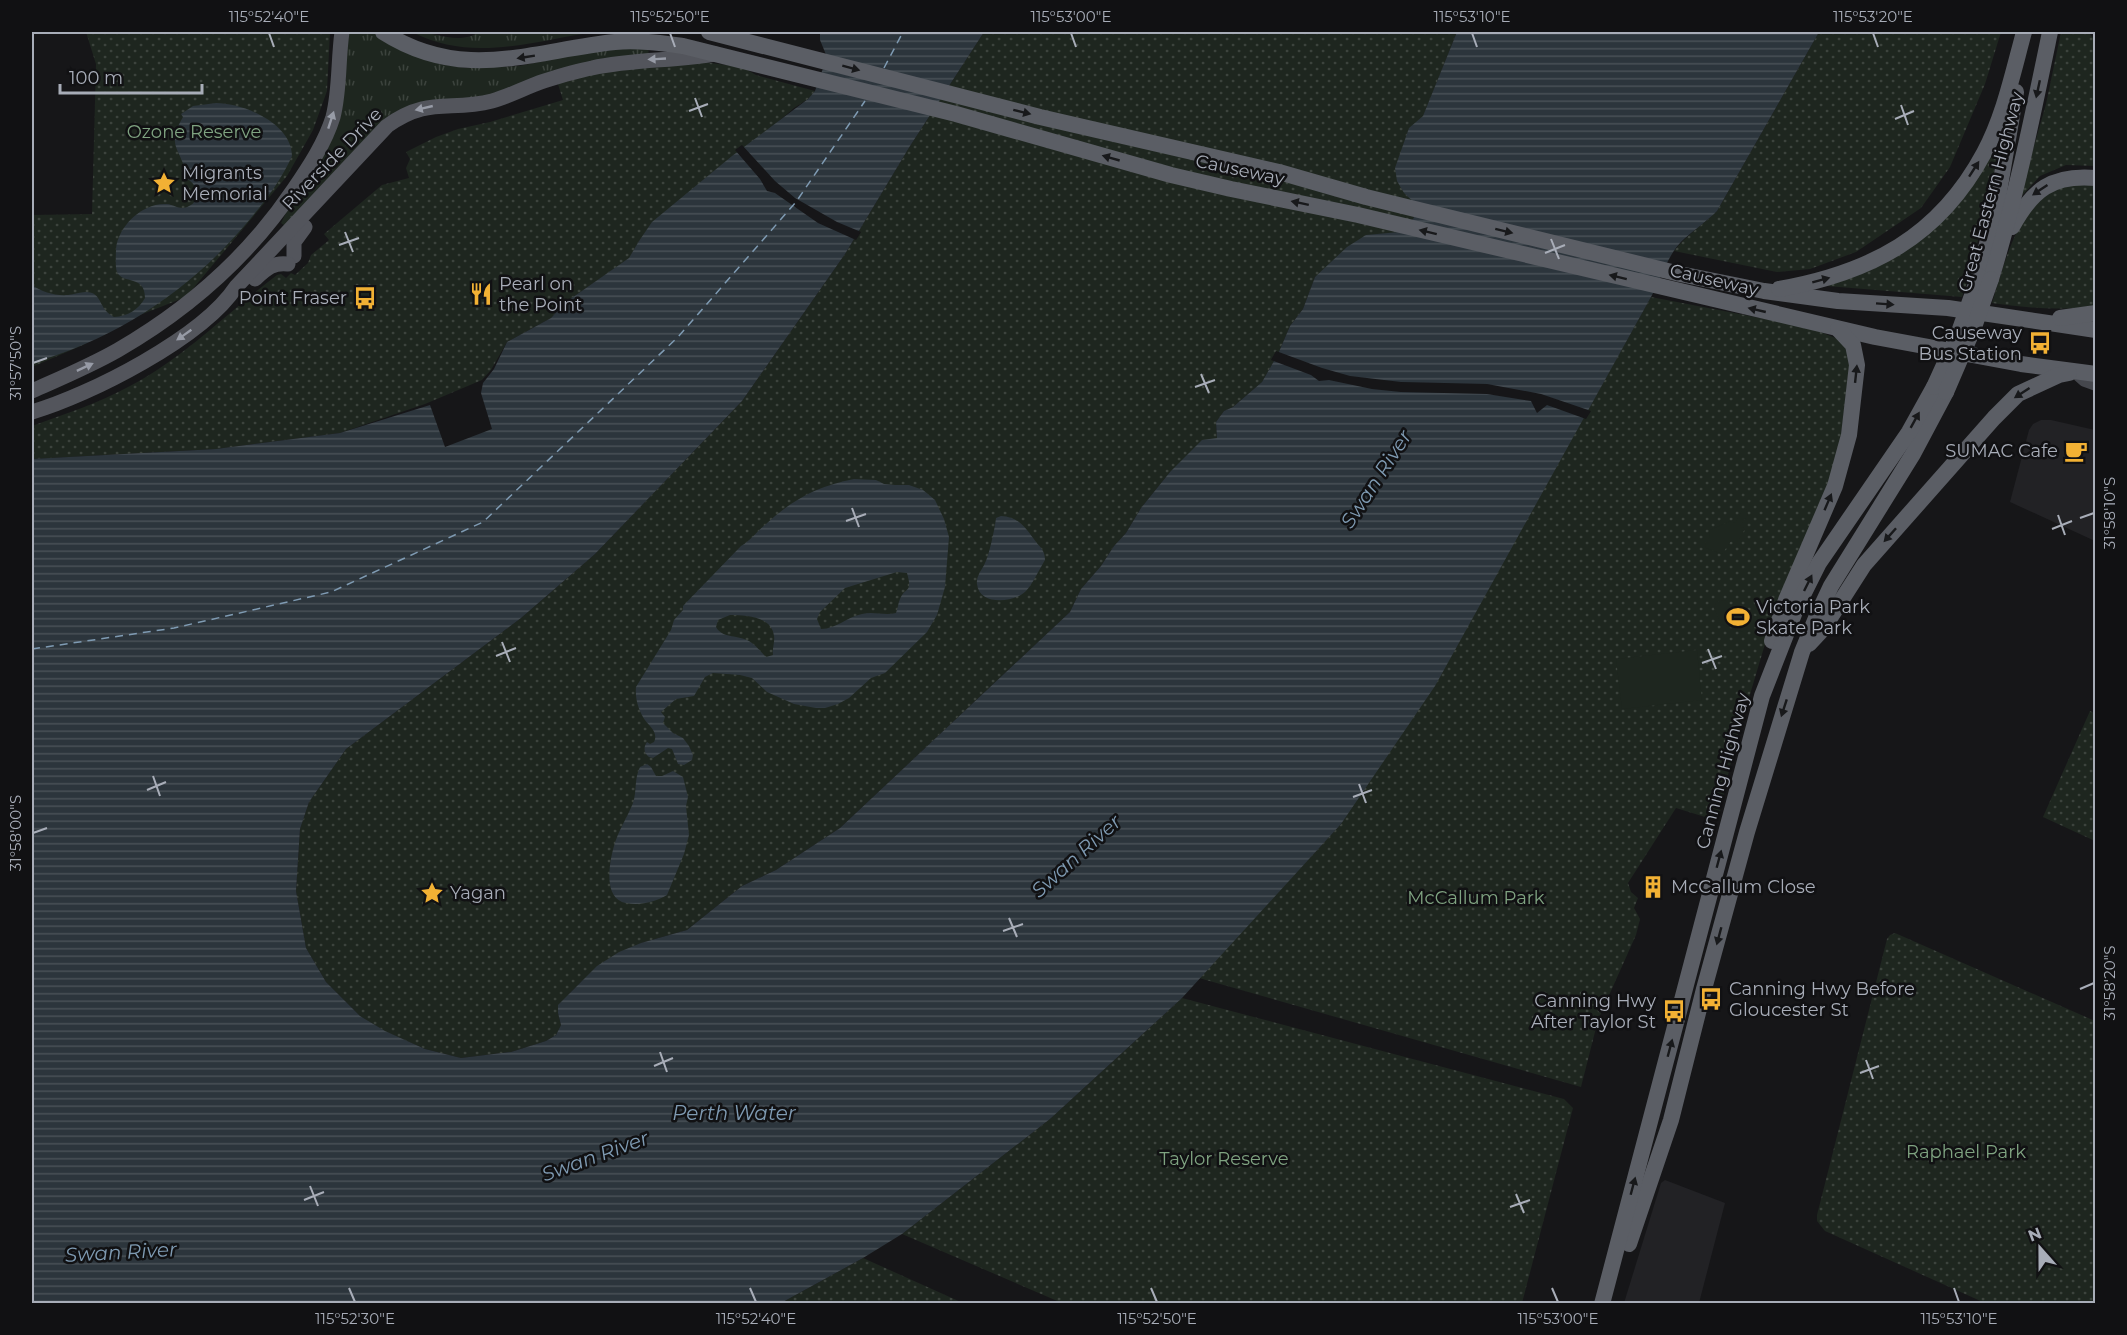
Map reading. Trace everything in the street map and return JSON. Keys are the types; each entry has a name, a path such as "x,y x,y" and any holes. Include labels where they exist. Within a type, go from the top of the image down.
{"highway":[{"name":"Causeway","path":"383,32 419,50 470,61 511,59 615,42 650,41 683,46 956,114 1171,175 1358,215 1838,329 1922,347 2096,374"},
{"name":"Causeway","path":"709,32 966,98 1279,172 1366,197 1680,274 1764,291 1838,301 1948,308 2096,330"},
{"name":"Great Eastern Highway","path":"1985,278 2025,32"},
{"path":"1764,291 1819,281 1859,267 1897,249 1923,231 1957,196 1985,153 2025,32"},
{"path":"2021,64 2036,32"},
{"name":"Great Eastern Highway","path":"1940,389 1959,332 2001,246 2032,119 2050,32"},
{"path":"2001,246 2023,206 2032,195 2056,181 2073,176 2096,177"},
{"path":"2023,319 2068,318 2096,313"},
{"path":"1762,696 1770,647 1786,600 1835,486 1849,435 1857,365 1853,345 1838,329"},
{"path":"1802,652 1823,628 1864,565 1998,413 2018,394 2059,375 2076,372"},
{"path":"1613,1304 1633,1229 1671,1120 1747,832 1802,652 1831,586 1914,454 1940,389"},
{"name":"Canning Highway","path":"1602,1304 1762,696 1796,609 1819,563 1940,389"}],"main road":[{"name":"Riverside Drive","path":"32,391 87,367 178,311 234,262 274,216 322,144 333,117 342,32"},
{"name":"Riverside Drive","path":"32,412 115,378 162,350 199,324 229,298 236,287 387,126 410,112 420,108 491,101 567,74 615,63 692,58 715,54"},
{"path":"229,298 240,292 270,266 291,260 297,236 340,187 345,172"},
{"path":"2076,372 2085,380 2096,384"}],"shaded area":[{"path":"2041,420 2051,420 2095,430 2095,541 2010,502 2029,430 2033,424"},
{"path":"1665,1180 1725,1203 1699,1303 1624,1303 1661,1183"}],"green space":[{"name":"Ozone Reserve","path":"86,32 330,32 327,91 313,130 287,176 186,297 135,317 83,345 32,367 32,215 92,214 96,64"},
{"path":"347,32 372,32 391,45 440,64 467,68 519,66 584,53 648,46 649,56 498,95 408,108 288,228 281,223 325,150"},
{"path":"412,32 462,38 480,32 595,32 526,44 480,48 435,41"},
{"path":"984,32 1457,32 1423,117 1409,129 1400,156 1419,207 1413,219 1399,232 1315,277 1303,309 1290,326 1262,382 1233,407 1224,411 1216,422 1217,438 1170,472 1141,508 1126,533 1101,566 1081,589 1070,612 840,828 776,870 742,886 687,930 641,943 581,982 570,993 558,1013 561,1025 556,1035 546,1041 511,1052 461,1058 425,1049 384,1031 360,1016 326,982 306,948 296,891 300,829 309,802 346,749 521,618 595,554 742,401 845,254 910,146"},
{"path":"1819,32 2001,32 1985,84 1950,167 1921,208 1856,252 1810,269 1777,272 1674,251 1717,211"},
{"path":"2061,32 2088,32 2095,40 2095,166 2066,165 2040,176 2019,199 2046,104"},
{"path":"703,62 742,67 756,75 815,91 639,241 630,258 566,302 551,318 507,342 491,370 482,380 425,404 340,433 216,449 32,459 32,426 94,403 130,386 188,348 277,275 281,274 286,278 291,273 295,275 308,263 311,255 329,240 324,234 382,185 409,178 406,168 410,159 406,152 458,129 563,100 557,81 601,70"},
{"path":"1990,153 1998,155 1970,274 1962,297 1827,286 1892,259"},
{"path":"2065,185 2095,186 2095,306 2044,308 1992,303 2016,234 2036,202 2049,191"},
{"name":"McCallum Park","path":"1651,297 1808,327 1838,339 1848,349 1850,360 1840,445 1830,487 1768,634 1734,748 1718,821 1676,808 1628,883 1631,892 1638,898 1634,908 1640,919 1636,935 1598,1020 1581,1087 1199,978 1341,824 1586,413"},
{"path":"1746,509 1748,515 1740,526 1745,529 1736,544 1731,541 1722,554 1706,548 1705,543 1709,538 1710,530 1731,521 1735,523 1742,511"},
{"name":"Victoria Park Skate Park","path":"1721,600 1726,601 1734,609 1758,617 1755,627 1745,634 1721,624 1714,608"},
{"path":"1697,650 1702,700 1622,709 1616,659"},
{"path":"2090,711 2096,714 2095,841 2043,817"},
{"name":"Raphael Park","path":"1895,933 2095,1021 2095,1303 1985,1303 1825,1231 1817,1221 1887,939"},
{"name":"Taylor Reserve","path":"1182,998 1564,1099 1573,1108 1522,1303 1062,1303 902,1234 1050,1119"},
{"path":"863,1258 963,1303 781,1303"}],"water":[{"name":"Perth Water","path":"820,32 984,32 910,146 845,254 742,401 595,554 521,618 346,749 309,802 300,829 296,891 306,948 326,982 360,1016 385,1031 425,1049 461,1058 511,1052 546,1041 556,1035 561,1025 558,1005 597,966 619,952 641,943 687,930 742,886 776,870 840,828 1070,612 1081,589 1101,566 1126,533 1141,508 1170,472 1202,440 1217,438 1216,422 1224,411 1233,407 1262,382 1290,326 1303,309 1315,277 1347,247 1366,235 1399,232 1413,219 1419,207 1404,193 1397,181 1395,168 1409,128 1423,116 1457,32 1819,32 1717,211 1684,239 1674,251 1651,297 1435,686 1341,824 1182,998 1050,1119 902,1234 781,1303 32,1304 32,459 216,449 340,433 430,405 445,447 492,429 481,393 483,383 494,369 507,342 551,318 566,302 629,258 652,222 732,156 808,99 815,91 827,57 820,40"},
{"path":"216,103 252,111 264,117 284,134 290,144 292,156 271,192 223,249 200,271 149,310 93,341 32,363 32,285 44,292 58,295 92,293 98,297 106,311 114,317 132,312 145,298 144,291 138,283 120,276 117,272 118,240 127,224 141,211 158,204 186,207 196,200 197,192 186,178 175,136 183,117 181,114 193,106"},
{"path":"854,479 909,485 923,490 935,500 949,537 945,587 937,615 927,632 885,673 871,678 849,698 825,708 794,704 767,692 752,678 713,673 705,677 694,696 676,699 661,712 665,717 663,723 673,733 683,738 689,746 693,755 692,760 684,765 678,764 672,749 668,748 653,758 649,757 645,752 645,746 647,742 650,744 654,742 655,735 640,710 636,699 636,687 671,630 674,620 683,610 683,606 741,546 776,515 807,495","holes":["897,572 907,573 909,587 902,595 896,613 862,614 832,627 821,629 817,619 820,612 845,588","730,615 757,618 768,624 774,636 773,655 766,657 750,641 719,631 716,627 718,620"]},
{"path":"1001,516 1022,524 1042,550 1045,560 1026,591 1006,600 990,599 984,596 977,584 978,576 988,554 996,518"},
{"path":"647,764 656,776 673,771 683,777 688,797 686,806 689,835 684,854 667,895 647,903 631,904 619,900 614,895 611,888 610,870 616,840 633,803 638,771 640,767"}],"pier":[{"path":"742,145 775,181 795,198 837,222 861,232 856,240 818,223 775,193 767,191 760,179 735,150"},
{"path":"1276,351 1350,376 1401,382 1487,384 1541,394 1591,411 1586,419 1547,405 1537,413 1531,401 1487,394 1401,392 1372,389 1329,380 1319,381 1311,375 1271,360"}],"ferry route":[{"path":"884,68 903,32"},
{"path":"32,649 174,628 331,592 483,522 678,337 796,202 865,101"}],"place":[{"name":"Migrants Memorial","path":"164,183"},
{"name":"Pearl on the Point","path":"481,294"},
{"name":"Point Fraser","path":"365,298"},
{"name":"Causeway Bus Station","path":"2040,343"},
{"name":"SUMAC Cafe","path":"2076,451"},
{"name":"Victoria Park Skate Park","path":"1738,617"},
{"name":"McCallum Close","path":"1653,887"},
{"name":"Yagan","path":"432,893"},
{"name":"Canning Hwy Before Gloucester St","path":"1711,999"},
{"name":"Canning Hwy After Taylor St","path":"1674,1011"}],"water label":[{"name":"Swan River","path":"1376,479"},
{"name":"Swan River","path":"1076,856"},
{"name":"Swan River","path":"595,1156"},
{"name":"Swan River","path":"121,1252"}]}
